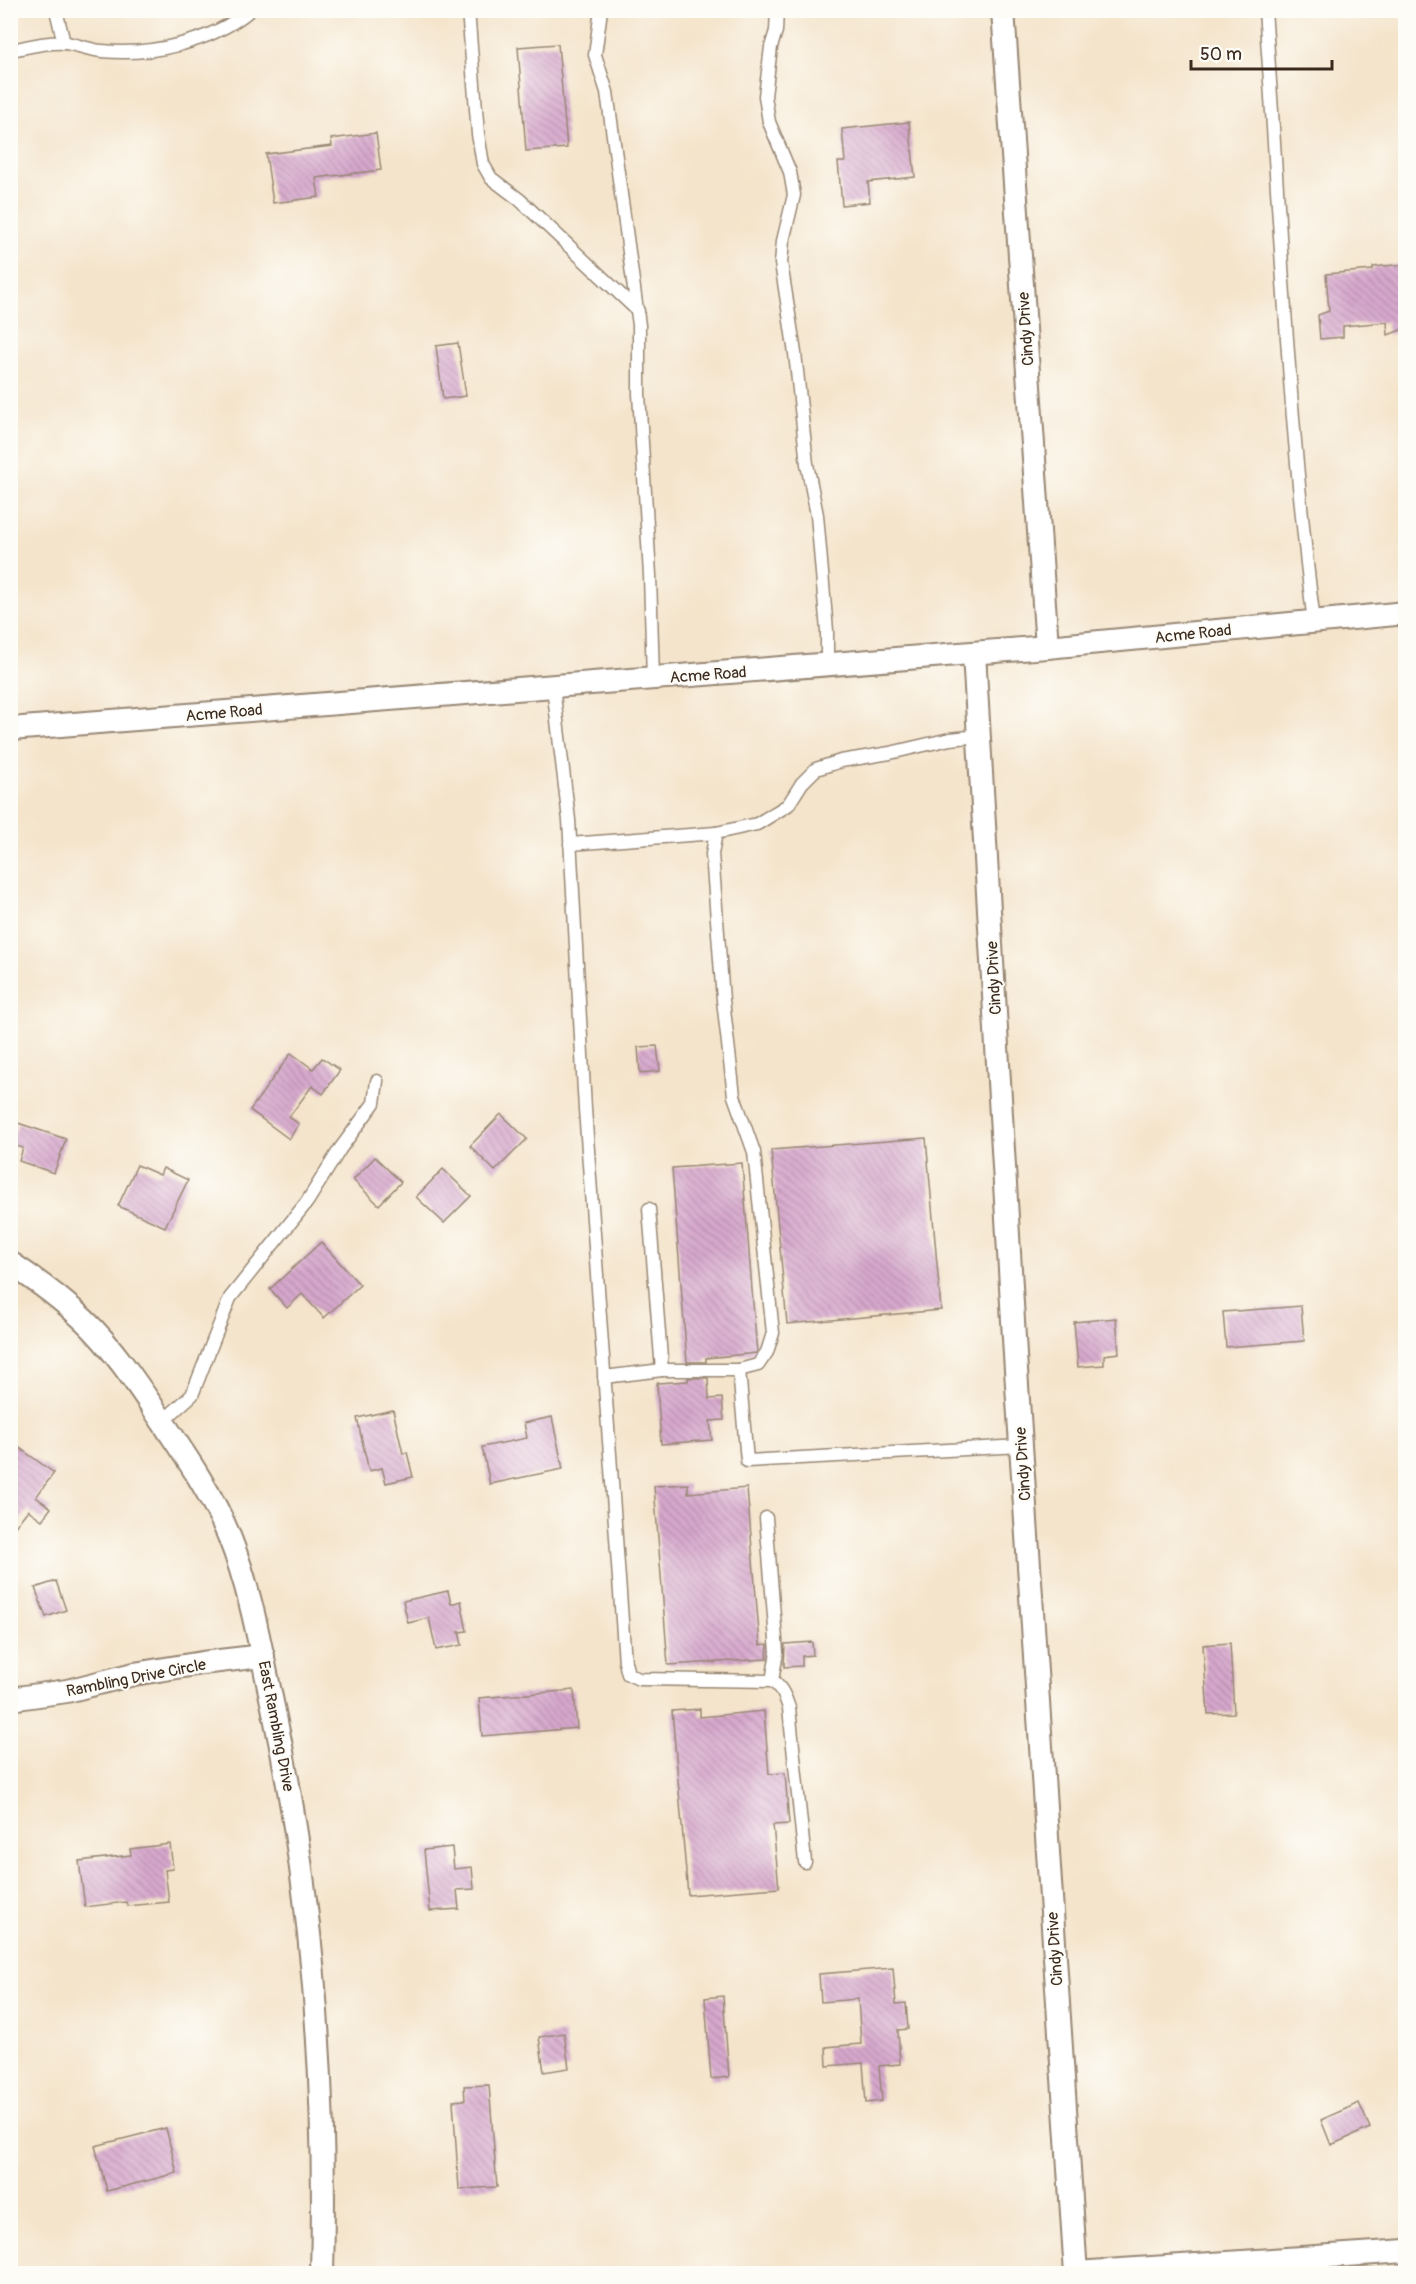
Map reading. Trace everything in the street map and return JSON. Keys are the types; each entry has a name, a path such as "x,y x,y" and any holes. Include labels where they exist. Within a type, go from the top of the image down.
{"street":[{"name":"Cindy Drive","path":"1003,10 1047,648"},
{"name":"Acme Road","path":"10,729 1047,648 1406,614"},
{"name":"Cindy Drive","path":"974,653 1021,1446 1076,2273"},
{"name":"East Rambling Drive","path":"10,1263 43,1286 85,1322 120,1362 203,1486 229,1536 263,1656 287,1770 306,1893 316,1992 323,2114 322,2274"},
{"name":"Rambling Drive Circle","path":"10,1699 67,1691 134,1674 263,1656"},
{"path":"1076,2273 1406,2251"}],"lane":[{"path":"56,10 64,43"},
{"path":"10,50 64,43 102,51 147,50 189,43 234,24 250,10"},
{"path":"468,10 477,123 483,164 491,178 520,200 638,311"},
{"path":"601,10 595,55 607,92 638,311 639,394 650,575 653,679"},
{"path":"777,10 765,96 769,122 790,172 794,195 783,241 781,263 795,353 807,464 818,525 827,630 827,666"},
{"path":"1265,10 1296,439 1305,550 1314,622"},
{"path":"553,687 570,844 585,1098 625,1662 628,1674 639,1679 771,1681 784,1693 789,1708 805,1862"},
{"path":"570,844 716,833 757,824 788,805 802,783 816,770 841,761 979,736"},
{"path":"604,1377 662,1370 739,1370 758,1365 767,1352 773,1333 754,1152 734,1096 723,1000 712,854 716,833"},
{"path":"162,1422 192,1395 230,1298 307,1202 340,1149 374,1103 377,1081"},
{"path":"649,1209 662,1370"},
{"path":"739,1370 747,1461 1021,1446"},
{"path":"766,1518 777,1652 771,1681"}],"building":[{"path":"558,44 567,148 526,151 518,47"},
{"path":"909,122 915,177 868,182 870,202 842,205 838,162 845,162 842,129"},
{"path":"376,133 381,170 316,178 319,197 273,203 266,154 332,146 331,139"},
{"path":"1406,264 1406,328 1388,335 1387,322 1343,326 1343,337 1320,339 1318,315 1329,311 1326,274 1373,270 1373,267"},
{"path":"458,343 466,396 443,399 436,346"},
{"path":"657,1046 660,1071 640,1073 638,1047"},
{"path":"291,1053 313,1069 322,1058 340,1070 323,1094 312,1086 289,1117 299,1124 289,1139 250,1110"},
{"path":"501,1114 527,1139 495,1171 470,1146"},
{"path":"18,1123 66,1139 54,1173 19,1161 23,1148 10,1144"},
{"path":"926,1138 941,1310 787,1324 771,1150"},
{"path":"375,1157 401,1182 379,1205 353,1180"},
{"path":"742,1163 757,1353 706,1358 706,1362 687,1362 672,1168"},
{"path":"137,1165 160,1175 163,1168 188,1180 165,1227 118,1206"},
{"path":"443,1169 471,1196 444,1223 416,1197"},
{"path":"321,1242 360,1285 324,1318 302,1294 287,1308 270,1289"},
{"path":"1301,1306 1304,1341 1226,1347 1223,1312"},
{"path":"1116,1318 1119,1353 1104,1355 1104,1365 1078,1367 1074,1322"},
{"path":"688,1378 708,1378 709,1399 722,1398 724,1420 710,1421 712,1440 661,1444 657,1383 688,1381"},
{"path":"393,1410 403,1454 407,1452 413,1477 386,1483 382,1468 369,1471 357,1418"},
{"path":"552,1417 563,1469 490,1484 482,1447 527,1438 524,1423"},
{"path":"10,1441 54,1473 36,1497 51,1508 42,1520 28,1510 10,1533"},
{"path":"688,1484 688,1493 747,1488 760,1645 768,1644 767,1659 668,1665 654,1486"},
{"path":"56,1581 66,1610 46,1617 35,1588"},
{"path":"448,1591 451,1604 461,1601 467,1631 459,1632 462,1645 436,1650 429,1618 408,1623 403,1601"},
{"path":"812,1642 813,1655 802,1656 802,1666 784,1667 785,1644"},
{"path":"1230,1643 1234,1713 1208,1714 1203,1645"},
{"path":"574,1690 577,1728 482,1736 479,1698"},
{"path":"700,1709 700,1717 764,1711 769,1774 785,1773 789,1824 773,1825 779,1888 688,1895 672,1711"},
{"path":"170,1844 173,1869 165,1870 169,1902 127,1906 126,1902 85,1907 79,1861 131,1855 130,1849"},
{"path":"452,1847 454,1869 472,1867 474,1889 457,1890 459,1909 430,1911 424,1850"},
{"path":"893,1968 896,2004 906,2003 908,2029 898,2030 900,2064 879,2066 882,2101 866,2103 863,2063 827,2066 826,2047 861,2044 858,1999 821,2002 819,1974"},
{"path":"723,1996 729,2077 711,2079 705,1998"},
{"path":"564,2033 569,2068 544,2072 539,2037"},
{"path":"489,2085 497,2187 459,2189 453,2101 465,2100 464,2086"},
{"path":"1359,2103 1370,2128 1331,2145 1321,2120"},
{"path":"166,2128 177,2173 107,2191 95,2146"}]}
